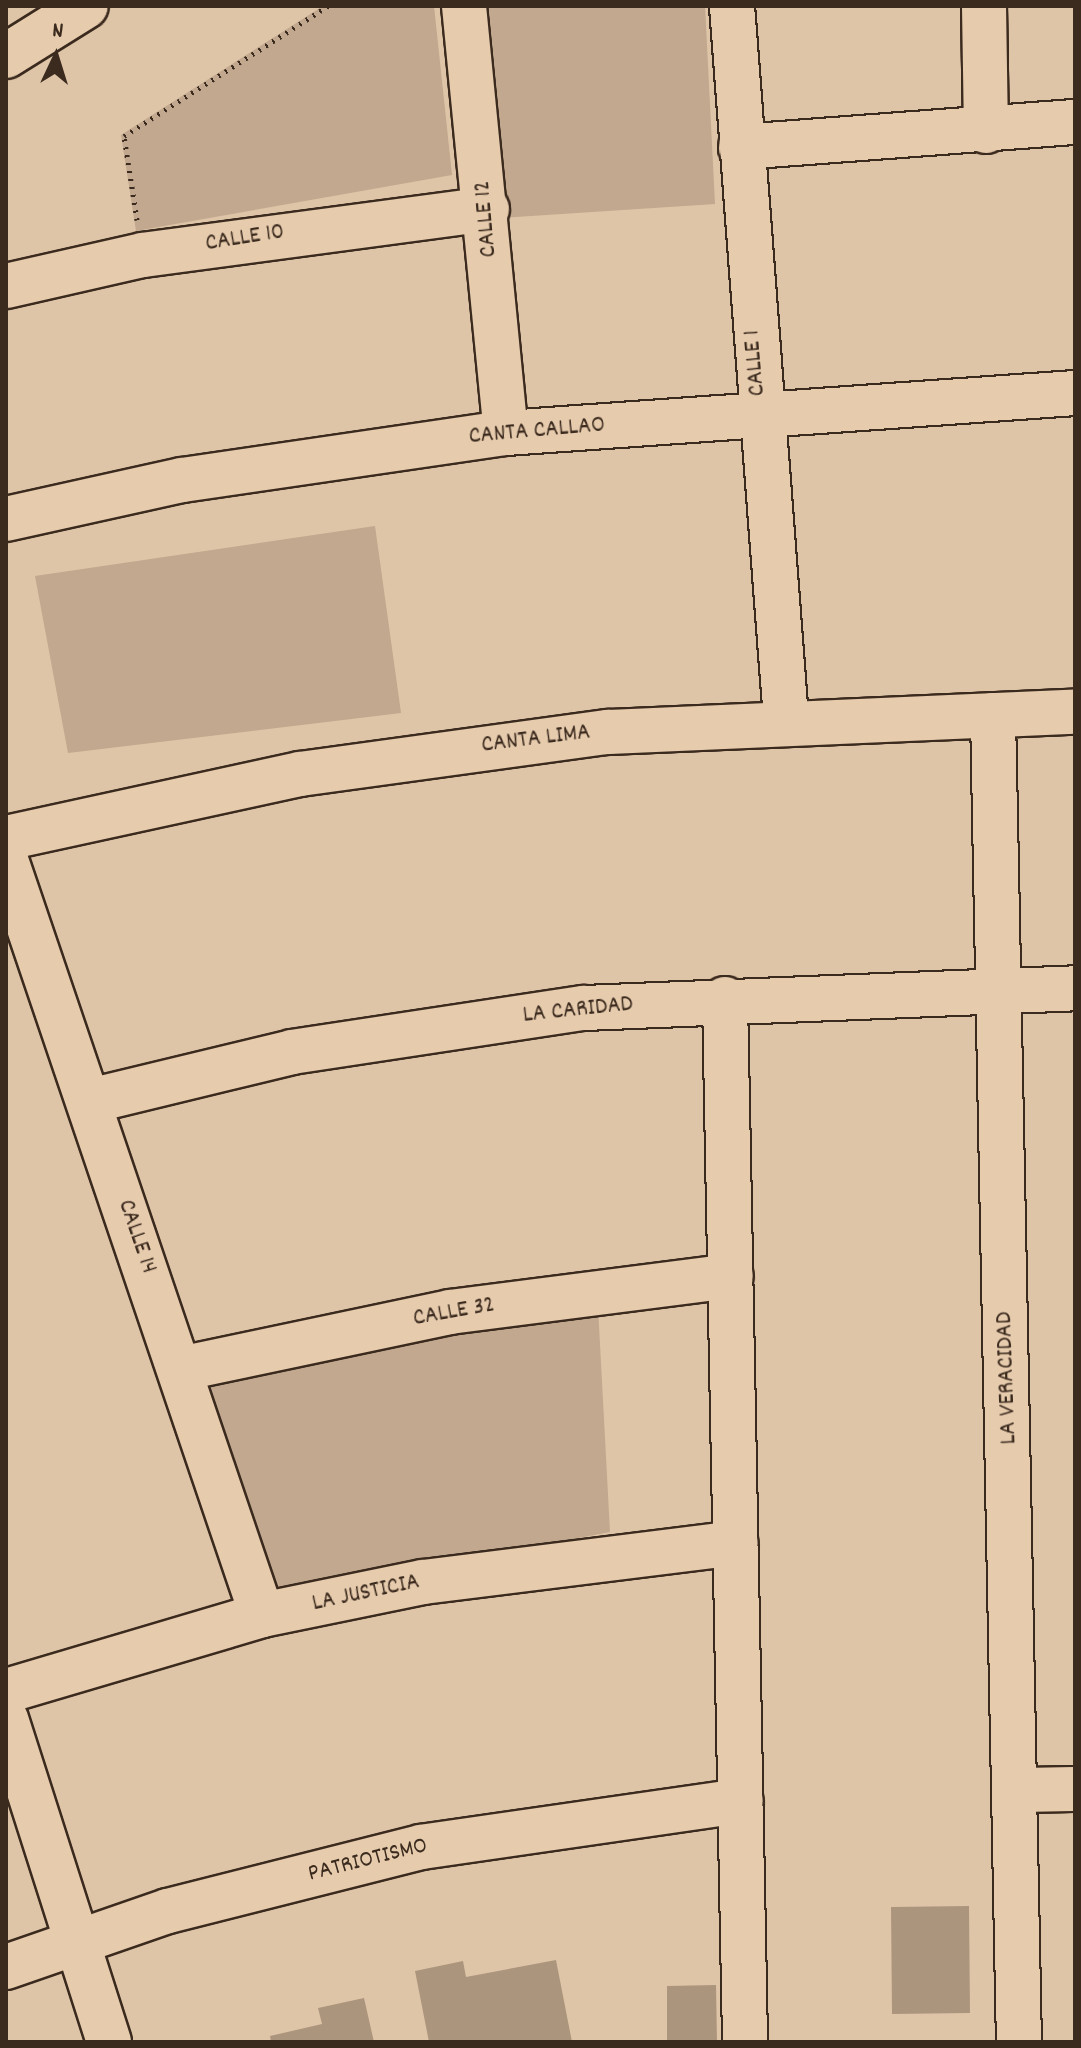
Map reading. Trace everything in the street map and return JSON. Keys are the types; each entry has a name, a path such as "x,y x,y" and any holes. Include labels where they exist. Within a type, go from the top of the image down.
{"street":[{"name":"CALLE 12","path":"464,6 487,209 506,433"},
{"name":"CALLE 1","path":"732,6 760,415 786,719"},
{"path":"984,6 986,131"},
{"path":"6,56 81,7"},
{"path":"741,147 1075,122"},
{"name":"CALLE 10","path":"6,286 143,255 487,209"},
{"name":"CANTA CALLAO","path":"6,519 182,480 506,433 1075,393"},
{"name":"CANTA LIMA","path":"6,838 146,804 416,755 786,719 1075,712"},
{"name":"LA VERACIDAD","path":"993,715 1019,1790 1019,2042"},
{"name":"CALLE 14","path":"6,860 262,1615"},
{"name":"LA CARIDAD","path":"90,1101 292,1052 445,1026 725,999 1075,988"},
{"path":"725,999 745,2042"},
{"name":"CALLE 32","path":"180,1369 450,1312 731,1276"},
{"name":"LA JUSTICIA","path":"6,1691 262,1615 579,1558 736,1543"},
{"path":"6,1719 109,2042"},
{"path":"1019,1790 1075,1789"},
{"name":"PATRIOTISMO","path":"6,1967 76,1941 421,1847 741,1801"}],"path":[{"path":"143,255 124,136 328,6"}],"shaded area":[{"path":"323,6 434,6 452,175 136,231 121,135"},
{"path":"478,6 705,6 715,204 500,218"},
{"path":"375,526 401,713 68,753 35,576"},
{"path":"598,1307 610,1532 268,1597 195,1379"}],"building":[{"path":"969,1906 970,2013 892,2014 891,1907"},
{"path":"556,1960 572,2042 429,2042 415,1971 463,1961 466,1977"},
{"path":"716,1985 717,2042 667,2042 667,1986"},
{"path":"364,1998 374,2042 271,2042 270,2036 322,2024 318,2008"}]}
